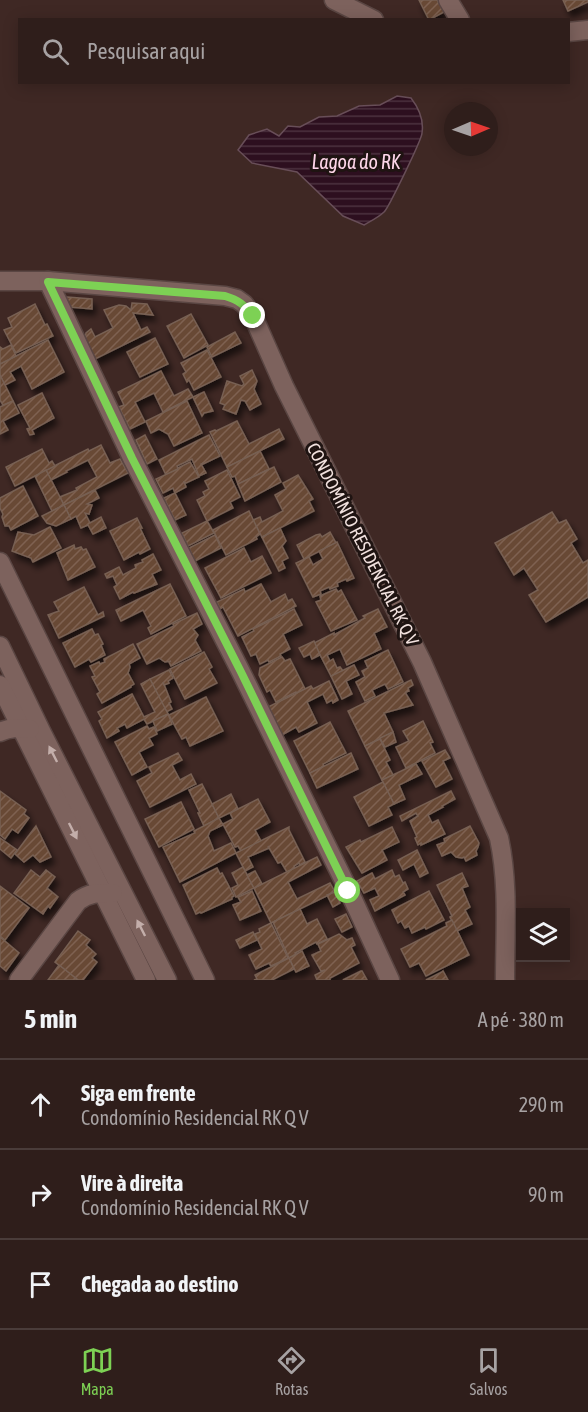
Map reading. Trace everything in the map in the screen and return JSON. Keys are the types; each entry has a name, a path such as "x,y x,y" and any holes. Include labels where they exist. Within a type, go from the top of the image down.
{"street":[{"path":"334,0 370,18"},
{"path":"448,0 459,18"},
{"path":"570,32 588,30"},
{"name":"CONDOMÍNIO RESIDENCIAL RK Q V","path":"0,281 48,282 225,296 237,299 253,316 284,386 422,662 499,838 505,890 504,980"},
{"path":"48,282 132,458 246,682 390,980"},
{"path":"0,562 205,980"},
{"path":"0,646 167,980"},
{"path":"0,685 146,980"},
{"path":"0,732 8,728 41,731"},
{"path":"19,980 78,901 94,893 123,893"}],"water":[{"name":"Lagoa do RK","path":"397,96 411,98 414,102 421,119 421,138 387,208 380,216 364,225 343,216 297,172 252,163 238,150 249,135 267,129 279,136 288,126 300,127 319,117 337,116 359,106 380,105"}],"building":[{"path":"419,0 437,0 444,12 428,18"},
{"path":"563,0 588,0 588,2 568,11"},
{"path":"67,297 92,299 92,309 70,307"},
{"path":"132,303 147,304 153,315 133,313 141,330 147,327 150,332 95,359 85,339 86,333 91,329 95,337 113,328 104,310 119,305 131,310"},
{"path":"35,304 53,336 16,353 4,330 12,327 8,318"},
{"path":"191,314 208,345 184,358 167,326"},
{"path":"235,332 241,343 212,357 207,347"},
{"path":"155,338 168,364 140,377 127,352"},
{"path":"48,340 64,372 32,389 21,366 10,372 15,380 5,385 0,375 0,364"},
{"path":"11,345 16,356 0,364 0,347 3,349"},
{"path":"207,350 221,377 194,390 183,374 186,372 181,363"},
{"path":"252,370 257,381 254,389 261,404 250,410 245,401 241,400 236,414 223,409 225,405 220,403 227,381 242,386 244,384 240,376"},
{"path":"161,371 174,396 188,389 193,397 163,412 154,393 135,402 145,422 130,429 119,407 124,405 118,392"},
{"path":"0,375 13,401 3,405 0,400"},
{"path":"204,392 213,411 204,413 202,416 193,397"},
{"path":"42,393 54,418 32,430 34,434 30,435 27,429 30,428 18,405"},
{"path":"13,401 19,413 3,421 8,430 0,434 0,407"},
{"path":"187,401 202,433 174,446 168,434 159,429 151,433 146,421"},
{"path":"237,421 249,444 279,429 284,439 227,467 210,432"},
{"path":"145,435 157,459 147,464 136,440"},
{"path":"209,435 220,456 201,464 206,473 199,476 192,459 177,466 178,469 166,475 159,460"},
{"path":"101,445 110,463 120,459 128,473 64,505 60,497 77,490 76,488 97,477 88,460 51,480 46,470"},
{"path":"42,449 49,463 52,461 55,466 15,486 6,467"},
{"path":"260,451 269,469 238,484 235,476 232,477 227,467"},
{"path":"190,462 199,477 184,482 186,487 175,493 173,488 163,493 156,479"},
{"path":"274,467 281,482 245,501 238,484"},
{"path":"46,470 64,505 52,511 35,476"},
{"path":"227,470 240,497 230,502 233,508 207,521 197,500 205,496 203,492 209,489 205,481"},
{"path":"298,475 313,499 309,501 314,511 262,537 253,520 260,517 262,522 283,511 275,495 286,489 283,483"},
{"path":"23,486 38,516 11,530 9,526 5,526 0,498"},
{"path":"95,490 99,498 87,504 92,505 89,514 85,513 90,523 101,517 106,528 93,534 88,525 81,528 76,516 71,519 64,505"},
{"path":"175,493 186,515 175,520 164,498"},
{"path":"64,505 71,519 56,526 47,523 42,516"},
{"path":"249,511 260,534 256,537 257,539 226,555 213,530"},
{"path":"552,512 559,523 566,520 577,539 571,543 583,563 588,560 588,597 546,622 529,595 538,590 524,568 514,575 495,543"},
{"path":"137,518 150,549 124,560 110,531"},
{"path":"207,521 214,533 188,546 182,533"},
{"path":"50,527 61,548 33,562 31,558 12,551 18,532 34,535"},
{"path":"280,528 286,541 282,546 288,558 282,561 285,568 279,571 262,537"},
{"path":"330,532 336,543 304,559 297,545 316,535 320,534 322,537"},
{"path":"215,535 221,548 195,561 189,548"},
{"path":"337,542 354,578 337,583 338,586 330,589 329,587 313,597 296,563 309,557 313,565 323,559 319,551"},
{"path":"74,545 75,549 81,547 83,550 86,549 95,567 68,580 57,553"},
{"path":"244,548 251,562 262,556 271,573 221,598 205,568"},
{"path":"153,554 161,570 152,574 157,584 120,599 114,587 117,585 113,576 107,578 105,574 119,567 123,575"},
{"path":"170,584 186,616 151,634 148,628 151,626 143,610 121,621 116,610"},
{"path":"261,584 271,602 285,594 288,601 292,599 296,606 238,636 223,607 220,609 217,602 244,589 245,592"},
{"path":"84,587 98,615 103,612 104,616 59,638 48,615 59,611 54,602"},
{"path":"336,589 338,592 341,590 357,620 331,631 316,602 321,600 320,596"},
{"path":"294,609 302,625 283,634 290,649 269,662 268,660 260,664 256,654 251,656 242,637 254,631 253,629"},
{"path":"378,609 387,627 374,633 381,649 347,665 340,649 327,655 330,661 333,659 337,668 340,667 343,671 331,676 314,643 334,633 334,635"},
{"path":"197,613 202,624 193,629 198,635 195,640 201,651 171,666 169,662 171,661 165,662 159,658 147,664 137,644"},
{"path":"92,629 95,635 98,634 103,644 101,645 105,655 91,662 89,659 75,667 63,643"},
{"path":"314,641 320,655 312,659 310,654 304,657 299,648"},
{"path":"133,644 140,658 129,664 128,673 134,684 102,703 97,694 100,692 92,677 95,676 90,666 105,662 104,659"},
{"path":"388,650 403,682 388,689 385,684 372,690 375,696 365,701 356,682 365,677 362,671 368,668 365,661"},
{"path":"204,652 212,667 209,669 217,683 185,699 170,669"},
{"path":"282,657 285,661 290,659 305,689 276,702 270,690 267,692 259,675 260,668"},
{"path":"354,665 359,675 346,681 352,694 342,699 331,676"},
{"path":"169,670 173,678 164,685 172,709 166,712 150,679"},
{"path":"150,679 168,714 147,724 144,719 127,728 125,724 117,728 119,731 107,738 99,721 102,719 98,712 132,694 144,717 155,712 141,684"},
{"path":"411,680 413,685 408,688 409,691 406,694 413,705 384,713 393,732 365,746 348,711"},
{"path":"329,681 338,700 327,703 323,694 307,702 317,723 299,732 296,727 282,735 268,707 311,686 313,689"},
{"path":"206,697 223,731 190,746 186,737 182,739 169,715"},
{"path":"168,714 172,724 157,731 153,721"},
{"path":"423,721 433,742 430,743 435,753 406,768 396,747 409,741 403,731"},
{"path":"330,722 346,753 310,773 294,741"},
{"path":"147,726 149,729 154,727 157,734 149,738 153,745 139,752 147,767 132,775 115,742"},
{"path":"393,732 396,742 385,747 380,738"},
{"path":"380,739 390,760 386,762 393,775 382,780 365,746"},
{"path":"445,750 450,758 443,761 452,779 436,787 422,761"},
{"path":"178,753 182,760 172,765 180,780 191,774 196,784 150,807 137,781 152,773 149,767"},
{"path":"351,753 358,769 317,788 310,773"},
{"path":"416,764 422,774 399,785 405,799 394,804 382,780"},
{"path":"383,782 394,804 388,807 392,815 369,826 354,797"},
{"path":"202,784 219,818 204,826 189,790"},
{"path":"0,791 26,810 24,814 29,818 18,833 12,829 5,839 0,835"},
{"path":"451,791 455,799 428,815 432,823 438,820 445,834 418,845 410,821 418,816 416,813 402,821 400,816"},
{"path":"231,794 238,809 219,818 212,804"},
{"path":"258,799 270,822 255,830 261,841 241,851 238,846 235,847 223,824 233,819 230,813"},
{"path":"181,802 194,829 159,847 145,819"},
{"path":"219,818 223,825 210,831 208,836 214,851 231,843 236,853 180,882 163,847 195,833 194,831"},
{"path":"36,826 51,857 40,862 33,855 24,862 15,854"},
{"path":"470,826 479,843 477,855 466,861 464,857 456,857 451,852 442,856 437,845"},
{"path":"289,827 305,862 300,865 299,863 287,872 281,862 278,863 268,846 269,848 248,857 253,867 245,871 236,853"},
{"path":"392,827 399,842 382,850 387,860 362,873 346,847"},
{"path":"0,838 17,850 11,858 0,849"},
{"path":"417,850 428,873 420,877 414,864 403,870 398,860"},
{"path":"317,857 321,865 288,882 297,899 330,883 335,892 271,923 254,888"},
{"path":"243,867 254,888 236,897 232,888 238,885 232,873"},
{"path":"217,868 234,896 232,899 196,914 183,885"},
{"path":"31,870 40,877 46,870 55,877 47,888 58,897 43,914 14,893"},
{"path":"392,870 395,877 399,875 403,883 405,882 408,889 403,892 405,895 375,911 370,900 379,896 375,888 364,893 357,881 372,873 375,879"},
{"path":"255,871 262,884 254,888 247,875"},
{"path":"462,873 468,886 462,888 470,907 465,910 472,924 457,931 437,885"},
{"path":"0,886 29,908 5,940 0,936"},
{"path":"252,891 261,911 240,920 233,905 241,902 238,897"},
{"path":"429,891 444,920 412,933 409,926 405,928 401,921 398,923 392,910"},
{"path":"335,892 340,903 333,907 327,895"},
{"path":"300,909 307,924 317,919 327,939 317,944 316,942 289,958 273,922"},
{"path":"346,914 352,927 342,932 335,919"},
{"path":"452,920 469,955 426,976 419,963 410,967 401,949 447,926 446,923"},
{"path":"271,923 288,958 271,966 269,963 256,969 249,955 262,949 255,934 260,932 259,929"},
{"path":"78,931 90,940 86,945 96,954 92,958 97,962 83,980 78,980 55,962"},
{"path":"253,932 257,940 240,948 236,940"},
{"path":"339,934 347,940 352,938 355,945 351,947 359,963 330,980 317,980 315,975 325,970 321,971 312,955 321,951 318,944"},
{"path":"0,937 19,953 6,971 0,966"},
{"path":"302,951 309,966 296,972 289,958"},
{"path":"289,958 294,969 272,980 254,980 257,979 255,975"},
{"path":"59,965 78,980 48,980"},
{"path":"362,971 367,980 343,980"},
{"path":"442,972 448,980 426,980"}],"route":[{"path":"253,316 237,299 225,296 48,282 132,458 241,672 348,891"}]}
